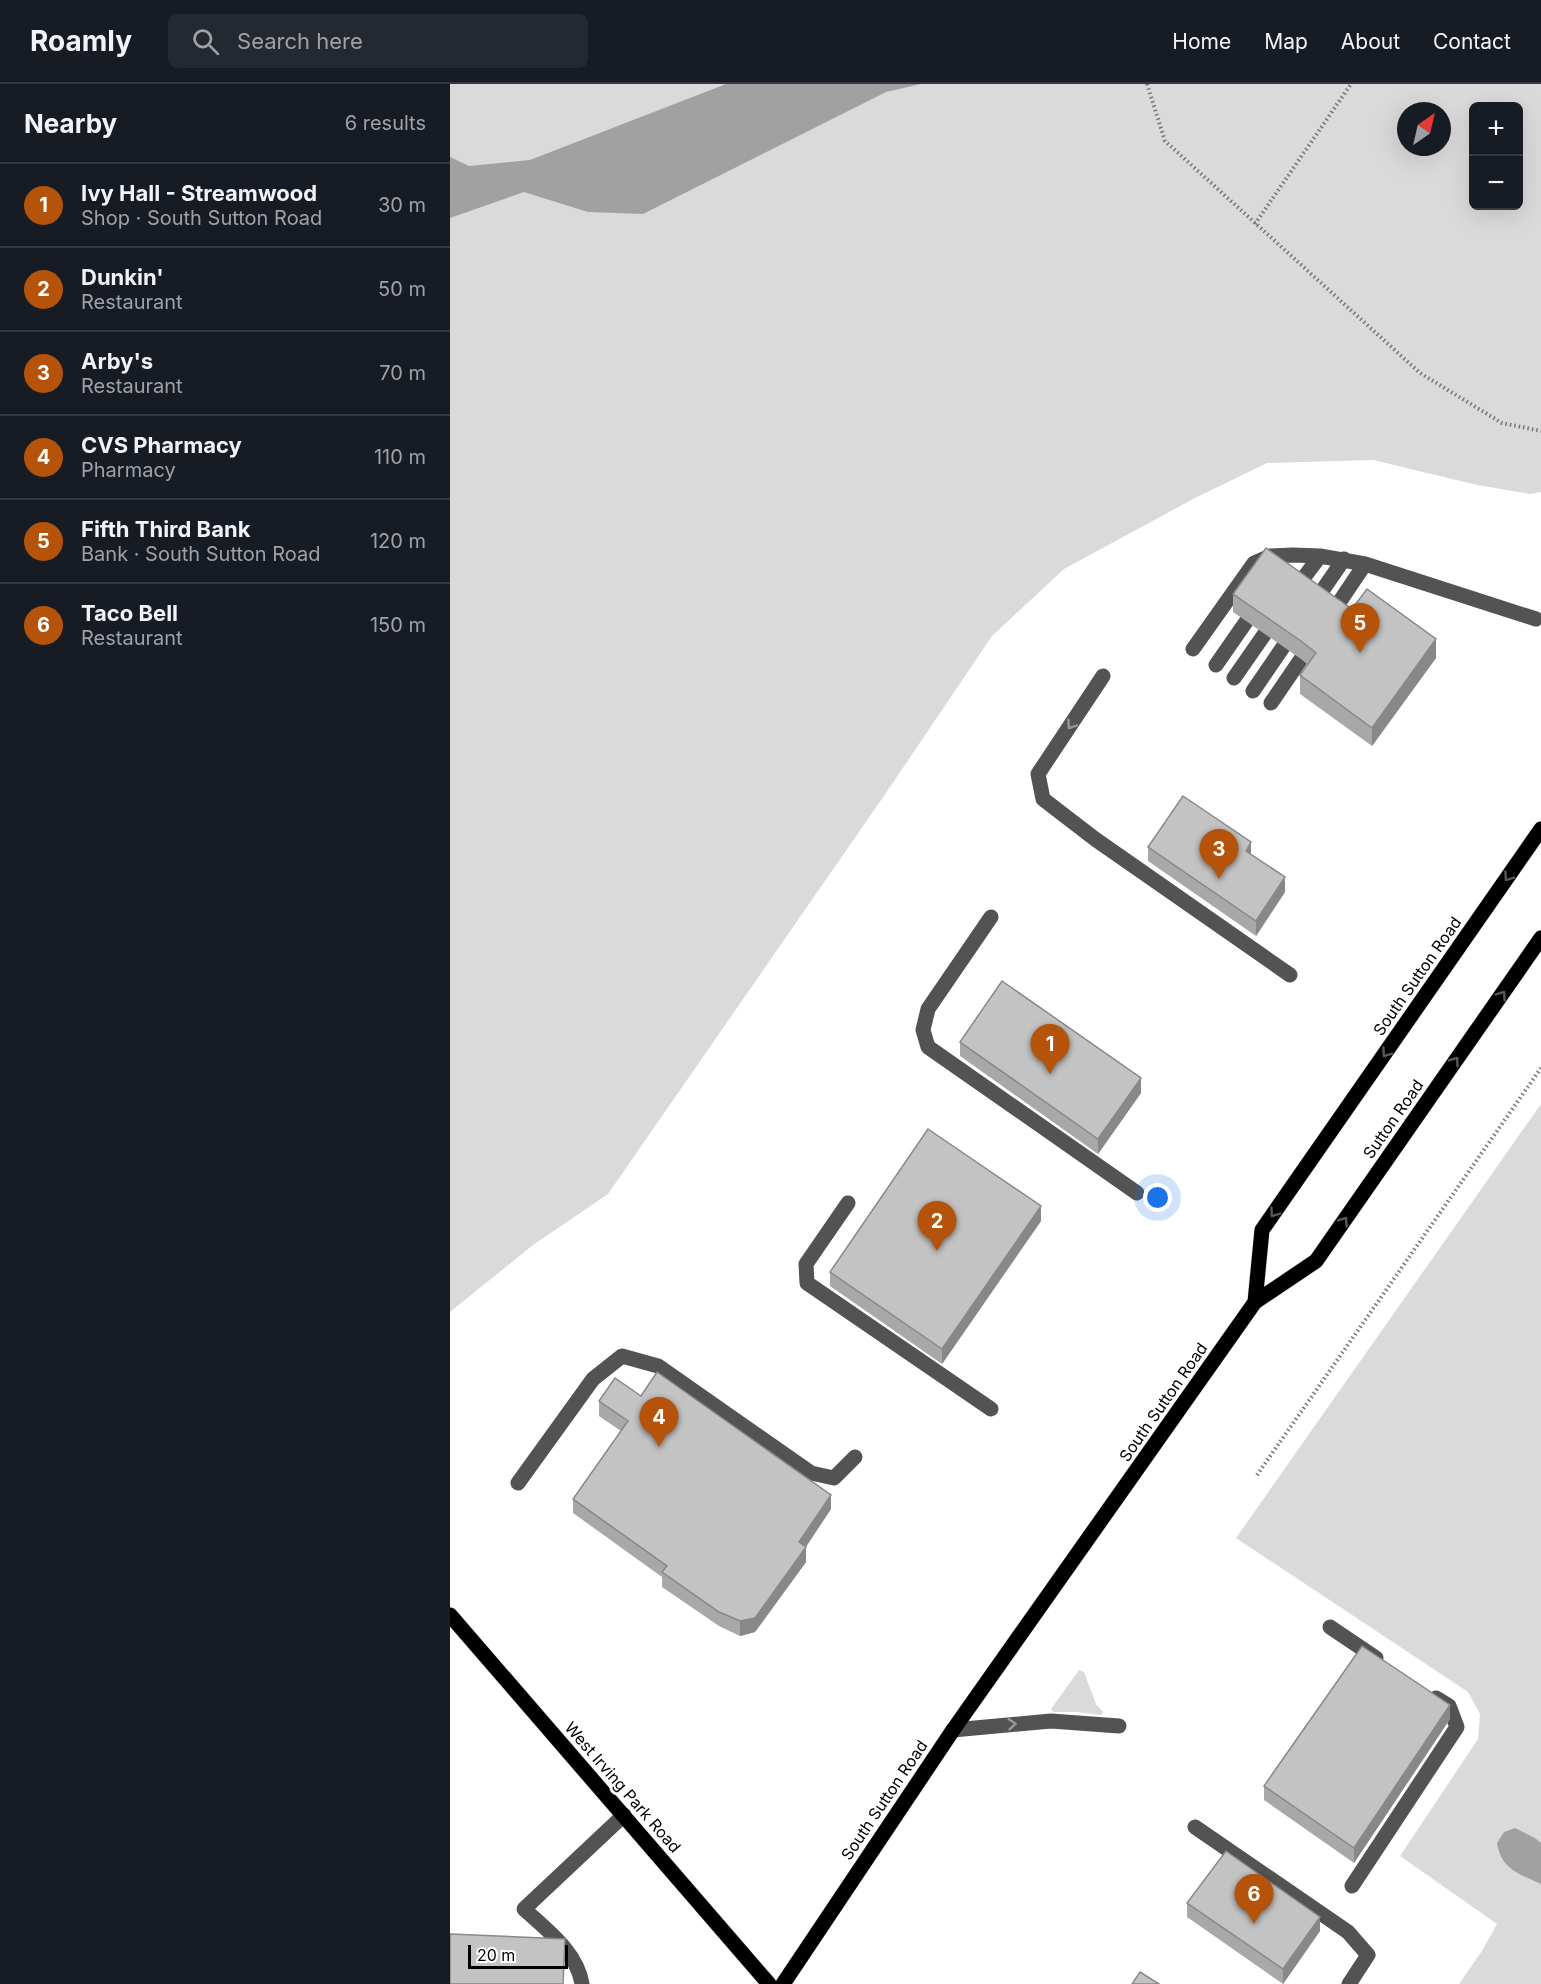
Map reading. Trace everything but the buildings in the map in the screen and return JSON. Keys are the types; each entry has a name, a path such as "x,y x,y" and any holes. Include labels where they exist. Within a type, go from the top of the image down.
{"main road":[{"name":"South Sutton Road","path":"783,1984 953,1730 1255,1302 1262,1230 1541,829"},
{"name":"Sutton Road","path":"1255,1302 1316,1261 1541,938"},
{"name":"West Irving Park Road","path":"450,1614 769,1984"}],"lane":[{"path":"1284,568 1293,555"},
{"path":"1193,649 1254,563 1270,556 1320,556 1344,559 1536,619"},
{"path":"1234,678 1320,556"},
{"path":"1253,691 1344,559"},
{"path":"1332,613 1365,564"},
{"path":"1216,665 1266,594"},
{"path":"1271,703 1301,659"},
{"path":"1103,676 1038,774 1043,799 1095,839 1290,975"},
{"path":"991,917 928,1009 923,1030 928,1047 1137,1193"},
{"path":"848,1203 806,1264 807,1283 991,1409"},
{"path":"518,1483 593,1380 622,1356 658,1366 811,1473 834,1478 855,1457"},
{"path":"1330,1627 1392,1669"},
{"path":"1352,1886 1457,1727 1449,1706 1420,1688"},
{"path":"953,1730 1051,1721 1119,1726"},
{"path":"582,1984 581,1977 563,1945 524,1909 624,1815"},
{"path":"1195,1827 1348,1932 1368,1955 1349,1984"}],"path":[{"path":"1147,84 1165,141 1420,373 1502,423 1541,431"},
{"path":"1255,224 1351,84"},
{"path":"1257,1475 1541,1068"}],"shaded area":[{"path":"450,84 1541,84 1541,492 1530,494 1477,485 1373,460 1267,463 1195,498 1064,569 992,636 608,1194 533,1245 450,1312"},
{"path":"726,84 921,84 886,92 643,214 588,212 524,192 450,218 450,157 469,166 530,160"},
{"path":"1541,1104 1541,1984 1459,1984 1497,1924 1400,1856 1478,1739 1480,1714 1468,1692 1236,1538"},
{"path":"1079,1670 1084,1672 1096,1704 1103,1712 1101,1715 1053,1712 1051,1709"},
{"path":"1515,1828 1541,1843 1541,1884 1512,1870 1502,1859 1497,1843 1504,1832"}],"place":[{"name":"Fifth Third Bank","path":"1360,653"},
{"name":"Arby's","path":"1219,879"},
{"name":"Ivy Hall - Streamwood","path":"1050,1074"},
{"name":"Dunkin'","path":"937,1251"},
{"name":"CVS Pharmacy","path":"659,1447"},
{"name":"Taco Bell","path":"1254,1924"}]}
